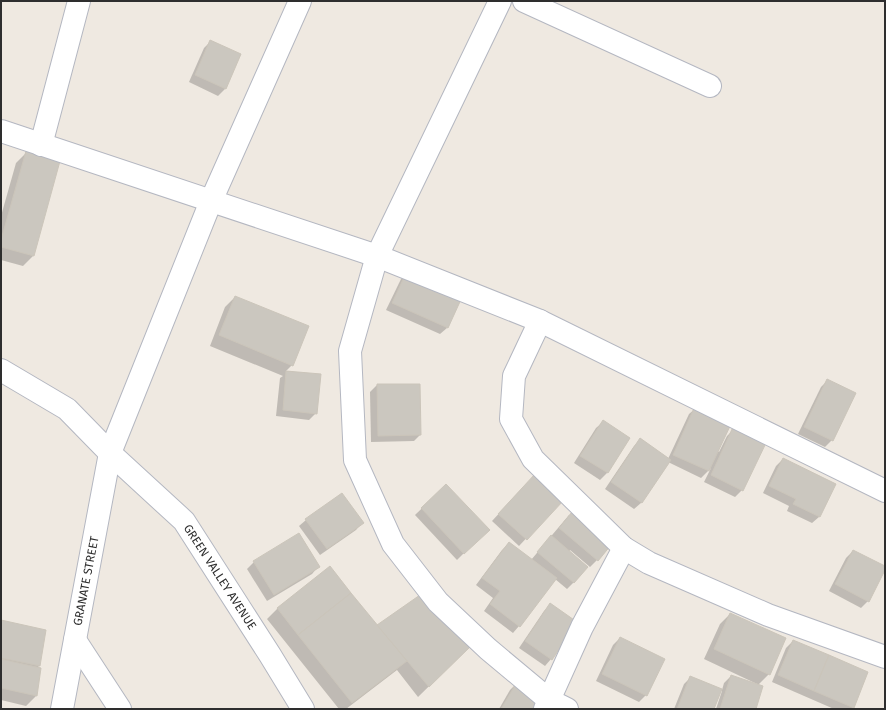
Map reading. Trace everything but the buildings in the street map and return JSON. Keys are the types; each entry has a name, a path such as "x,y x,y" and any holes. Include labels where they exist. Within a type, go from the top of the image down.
{"street":[{"path":"41,145 79,1"},
{"name":"GRANATE STREET","path":"62,709 110,453 211,201 300,1"},
{"path":"500,1 377,256 350,351 355,460 393,544 438,602 488,649 554,706 582,627 624,548"},
{"path":"524,1 710,86"},
{"path":"1,131 377,256 540,321 885,491"},
{"path":"540,321 514,376 511,419 533,459 624,548 649,563 768,615 885,657"},
{"name":"GREEN VALLEY AVENUE","path":"1,370 67,410 110,453 184,520 303,709"},
{"path":"75,640 120,709"}]}
